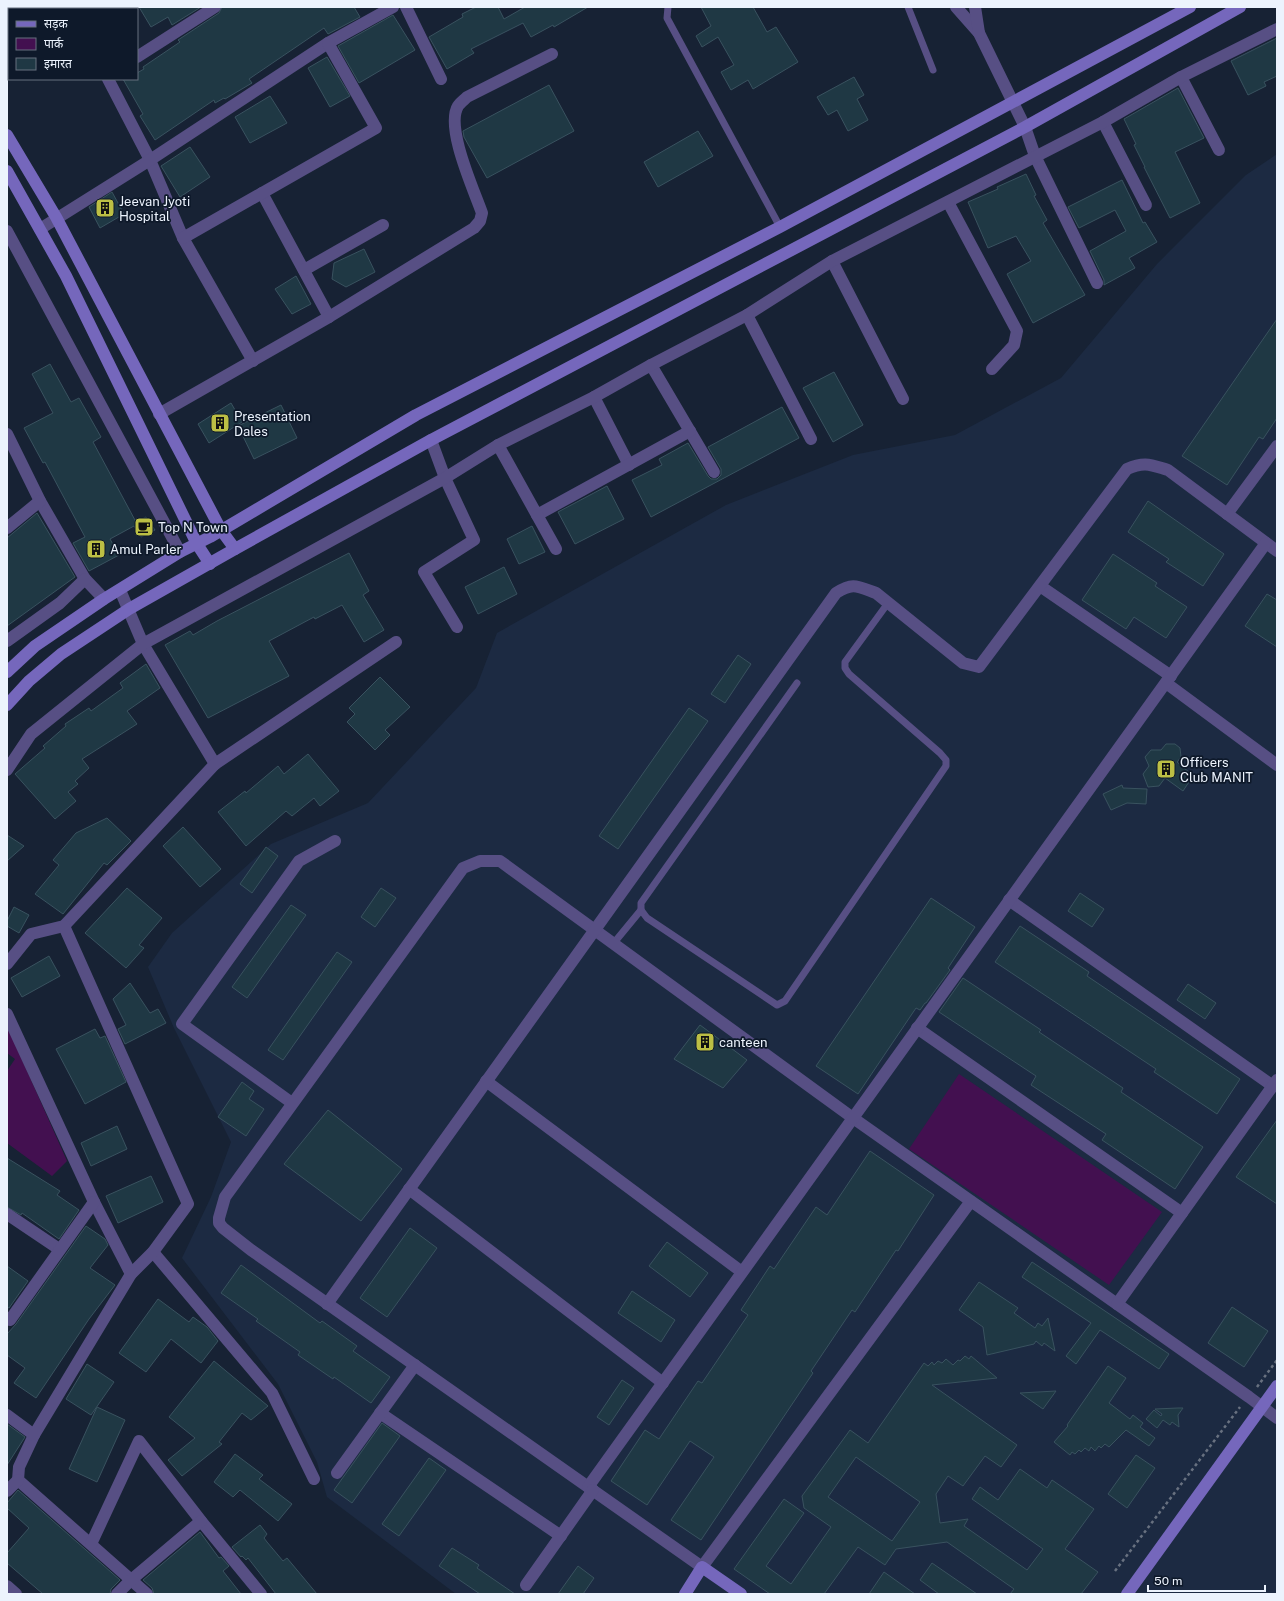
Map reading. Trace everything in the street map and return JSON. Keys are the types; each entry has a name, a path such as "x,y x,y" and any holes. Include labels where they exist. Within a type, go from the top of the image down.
{"main road":[{"path":"7,672 35,646 104,599 180,552 222,530 416,415 780,227 1190,7"},
{"path":"7,705 29,680 61,654 129,609 431,440 1024,127 1240,7"},
{"path":"7,135 56,217 159,414 222,530 235,549"},
{"path":"7,171 66,276 197,544 210,564"},
{"path":"1127,1594 1277,1386"},
{"path":"685,1594 702,1567 741,1594"}],"street":[{"path":"138,56 215,7"},
{"path":"40,229 56,217 150,160 328,43 393,7"},
{"path":"406,7 441,79"},
{"path":"956,7 979,33"},
{"path":"974,7 979,33 1011,103 1024,127 1035,156 1097,283"},
{"path":"7,770 31,734 143,644 444,478 498,445 594,397 651,365 747,315 832,261 1103,122 1181,77 1277,30"},
{"path":"183,238 376,128 328,43"},
{"path":"159,414 329,317 474,228 480,221 482,213 455,137 454,118 458,106 467,97 552,54"},
{"path":"1181,77 1219,150"},
{"path":"109,80 150,160 183,238 253,360"},
{"path":"1103,122 1146,205"},
{"path":"262,193 329,317"},
{"path":"948,202 1017,331 1014,345 992,369"},
{"path":"304,270 383,225"},
{"path":"7,231 180,552"},
{"path":"832,261 903,399"},
{"path":"747,315 812,439"},
{"path":"651,365 714,472"},
{"path":"594,397 629,464"},
{"path":"537,515 690,431"},
{"path":"7,434 40,501 85,579 104,599"},
{"path":"431,440 444,478 474,540 424,572 457,627"},
{"path":"498,445 556,549"},
{"path":"1228,514 1277,446"},
{"path":"327,1304 836,593 848,586 862,587 876,593 963,663 979,667 1127,469 1139,464 1149,464 1168,470 1277,551"},
{"path":"7,528 40,501"},
{"path":"526,1585 561,1536 591,1488 663,1382 1266,543"},
{"path":"7,641 60,603 85,579"},
{"path":"1040,586 1168,680 1277,764"},
{"path":"120,590 143,644 215,764"},
{"path":"7,964 31,934 64,926 215,764 396,642"},
{"path":"292,1103 182,1024 299,860 335,841"},
{"path":"971,1201 702,1567 251,1250 223,1228 219,1223 225,1197 463,868 480,860 500,861 853,1118 971,1201 1249,1397 1277,1418"},
{"path":"1010,900 1275,1083 1117,1304"},
{"path":"7,1491 18,1480 19,1467 34,1434 131,1274 153,1252 188,1204 64,926"},
{"path":"7,1014 94,1202 131,1274"},
{"path":"917,1028 1182,1213"},
{"path":"486,1081 742,1272"},
{"path":"409,1189 663,1382"},
{"path":"7,1318 10,1320 59,1249 94,1202"},
{"path":"7,1214 59,1249"},
{"path":"153,1252 272,1393 314,1479"},
{"path":"337,1473 415,1365"},
{"path":"380,1413 561,1536"},
{"path":"7,1415 34,1434"},
{"path":"91,1544 138,1441 260,1594"},
{"path":"18,1480 147,1594"},
{"path":"117,1594 131,1580 201,1521"},
{"path":"7,1586 16,1594"}],"lane":[{"path":"668,7 667,18 780,227"},
{"path":"908,7 933,70"},
{"path":"797,683 641,903 641,910 647,918 777,1005 785,1001 946,766 946,760 940,754 849,674 845,668 845,662 888,603"},
{"path":"613,944 641,910"}],"path":[{"path":"1115,1571 1277,1360"}],"shaded area":[{"path":"1277,154 1277,1594 456,1594 327,1497 317,1462 278,1384 182,1258 211,1197 231,1142 174,1028 148,967 172,933 271,844 368,803 476,688 497,633 726,505 853,455 955,435 1061,378 1157,264 1246,175"}],"green space":[{"path":"7,1026 67,1161 52,1176 7,1143 7,1071 15,1059 7,1053"},
{"path":"959,1074 1162,1212 1109,1285 909,1149"}],"building":[{"path":"139,7 201,7 172,25 168,17 151,27"},
{"path":"222,7 354,7 360,17 328,34 324,28 249,79 252,83 225,99 224,98 215,103 214,100 155,140 140,116 143,114 124,80 138,80 138,72 144,69 143,67 180,42 178,40 219,13"},
{"path":"476,7 498,7 504,19 525,7 588,7 554,27 553,25 531,37 523,23 471,49 474,53 447,69 429,37 463,17 462,14"},
{"path":"701,7 753,7 767,32 776,27 798,62 753,89 748,80 731,90 721,72 734,65 718,37 702,47 696,36 711,26"},
{"path":"393,15 415,50 359,83 338,46"},
{"path":"1277,38 1277,76 1264,82 1266,86 1248,95 1231,61"},
{"path":"327,57 350,96 330,107 308,68"},
{"path":"854,77 864,95 857,99 868,120 848,131 837,110 828,115 817,97"},
{"path":"549,85 574,131 487,178 464,137 463,131"},
{"path":"1178,88 1204,138 1175,152 1200,203 1170,218 1144,167 1134,145 1136,144 1124,119"},
{"path":"270,96 287,123 250,143 235,117"},
{"path":"698,131 713,156 658,187 644,162"},
{"path":"190,147 210,177 180,197 161,166"},
{"path":"1026,174 1036,195 1034,196 1047,220 1043,223 1085,295 1033,323 1007,274 1031,261 1016,236 988,248 968,202 998,189 997,187"},
{"path":"1122,180 1143,223 1145,222 1157,242 1129,258 1135,268 1104,285 1104,280 1090,251 1126,231 1115,210 1079,228 1068,207"},
{"name":"Jeevan Jyoti Hospital","path":"112,192 124,214 100,228 89,207"},
{"path":"364,249 375,272 346,287 332,279 334,263"},
{"path":"296,276 311,304 292,314 275,289"},
{"path":"1277,319 1277,418 1263,439 1259,437 1227,485 1182,456"},
{"path":"50,364 71,402 79,398 101,437 93,442 136,522 146,517 155,530 141,537 134,526 110,539 119,555 89,571 73,543 85,537 45,462 43,463 24,428 53,413 32,374"},
{"path":"834,372 863,425 833,442 803,388"},
{"name":"Presentation Dales","path":"231,403 242,422 209,443 198,424"},
{"path":"281,405 297,438 254,459 238,426"},
{"path":"782,407 799,438 651,517 632,480 662,465 659,459 688,443 708,476 711,479 717,479 721,475 721,469 708,447"},
{"path":"607,486 624,519 575,544 558,512"},
{"path":"1148,501 1224,554 1203,586 1166,562 1169,559 1128,532"},
{"path":"37,513 75,577 7,626 7,538"},
{"path":"532,526 545,552 519,564 507,539"},
{"path":"349,553 369,591 363,595 384,630 364,642 342,605 315,619 314,617 269,641 289,676 208,718 165,645 190,631 193,635 217,621"},
{"path":"1113,554 1157,583 1155,586 1187,607 1166,638 1134,617 1126,629 1082,600"},
{"path":"504,567 517,594 478,614 465,587"},
{"path":"1267,594 1277,600 1277,647 1245,626"},
{"path":"738,655 751,664 725,703 711,694"},
{"path":"146,664 160,688 127,711 137,724 82,759 89,768 75,781 78,784 68,792 76,801 55,819 15,774 45,748 43,746 66,726 65,724 89,708 91,711 123,688 120,683"},
{"path":"380,677 410,707 385,730 390,735 375,750 347,722 355,714 349,708"},
{"path":"689,708 708,721 618,849 599,836"},
{"name":"Officers Club MANIT","path":"1166,744 1175,744 1180,748 1181,757 1177,762 1190,773 1191,779 1183,791 1165,778 1159,786 1148,787 1143,774 1149,766 1145,757 1151,750 1161,750"},
{"path":"308,754 339,791 320,806 314,798 292,816 286,811 246,846 218,812 245,791 246,793 278,766 284,774"},
{"path":"1122,785 1123,788 1147,789 1146,804 1127,803 1111,810 1103,794"},
{"path":"107,818 131,841 107,865 104,863 63,914 35,894 59,865 53,860 76,833"},
{"path":"183,827 221,869 200,887 163,846"},
{"path":"7,835 24,846 7,861"},
{"path":"266,847 278,856 252,893 240,884"},
{"path":"127,888 162,918 139,945 144,948 126,968 85,933"},
{"path":"381,888 396,898 375,927 361,917"},
{"path":"1080,893 1104,909 1092,927 1068,911"},
{"path":"931,898 975,927 948,968 950,970 920,1010 916,1008 858,1094 816,1066"},
{"path":"291,905 306,915 247,998 232,987"},
{"path":"14,907 29,915 19,933 7,926 7,921"},
{"path":"1020,926 1089,972 1087,976 1240,1079 1217,1114 1154,1072 1156,1069 995,962"},
{"path":"337,952 352,962 283,1060 268,1050"},
{"path":"49,956 60,976 22,997 11,978"},
{"path":"963,978 1041,1030 1039,1032 1123,1088 1121,1092 1203,1147 1175,1189 1102,1140 1106,1134 1031,1085 1036,1076 939,1012"},
{"path":"130,983 150,1013 158,1009 166,1023 125,1044 118,1029 126,1025 113,999"},
{"path":"1188,984 1216,1003 1205,1019 1177,1000"},
{"name":"canteen","path":"700,1025 747,1060 723,1088 674,1059"},
{"path":"95,1029 100,1038 105,1036 126,1082 85,1104 56,1049"},
{"path":"242,1082 254,1091 249,1099 264,1109 246,1136 218,1117"},
{"path":"328,1110 402,1169 361,1221 284,1164"},
{"path":"1277,1120 1277,1204 1236,1177"},
{"path":"117,1126 127,1149 91,1166 81,1143"},
{"path":"870,1151 934,1195 898,1251 896,1250 855,1312 852,1310 811,1371 813,1373 701,1540 671,1520 714,1457 690,1441 647,1505 611,1481 645,1430 659,1439 698,1381 702,1383 748,1315 741,1310 770,1266 774,1269 816,1207 827,1215"},
{"path":"7,1158 60,1191 57,1195 79,1210 59,1239 22,1213 21,1215 7,1207"},
{"path":"151,1176 163,1202 118,1223 106,1196"},
{"path":"86,1226 105,1239 108,1245 90,1268 115,1285 89,1319 36,1398 14,1383 25,1368 7,1355 7,1334 16,1324"},
{"path":"410,1228 437,1248 387,1317 360,1298"},
{"path":"667,1242 708,1273 690,1297 649,1266"},
{"path":"1032,1262 1169,1354 1159,1369 1100,1330 1076,1364 1066,1356 1091,1323 1022,1277"},
{"path":"241,1265 320,1323 322,1321 357,1346 353,1351 390,1377 371,1403 334,1377 333,1379 298,1355 300,1352 256,1321 258,1319 221,1293"},
{"path":"7,1266 28,1281 9,1308 7,1307"},
{"path":"979,1282 1018,1308 1014,1313 1035,1328 1038,1323 1042,1326 1048,1318 1055,1351 1044,1343 1042,1346 1036,1341 1034,1344 987,1355 983,1327 959,1310"},
{"path":"632,1291 675,1320 661,1342 618,1313"},
{"path":"158,1299 189,1322 193,1317 207,1327 218,1341 201,1363 171,1339 146,1372 119,1353"},
{"path":"1232,1307 1268,1331 1244,1367 1208,1343"},
{"path":"965,1356 969,1359 971,1356 997,1378 932,1385 1017,1445 1001,1467 985,1456 963,1486 948,1476 936,1494 940,1523 968,1519 964,1526 1027,1570 1043,1549 972,1499 980,1487 998,1500 1020,1469 1047,1488 1052,1480 1094,1509 1065,1549 1098,1572 1081,1594 1010,1594 1014,1589 947,1542 896,1549 885,1565 858,1547 824,1594 770,1594 734,1569 784,1499 804,1513 766,1566 791,1584 831,1527 804,1508 802,1496 850,1430 868,1443 924,1363 928,1366 932,1362 934,1365 938,1361 942,1363 946,1359 953,1365 958,1360 960,1361","holes":["856,1457 920,1502 892,1541 828,1497"]},
{"path":"214,1361 268,1406 251,1420 242,1413 219,1442 222,1444 182,1476 168,1460 195,1438 169,1417"},
{"path":"87,1364 114,1382 91,1415 66,1399"},
{"path":"1108,1366 1126,1378 1109,1403 1130,1419 1133,1415 1143,1423 1140,1427 1155,1438 1149,1446 1126,1430 1109,1447 1105,1444 1101,1448 1099,1446 1095,1451 1091,1447 1089,1451 1085,1448 1081,1452 1079,1450 1075,1454 1072,1452 1070,1455 1054,1442 1068,1426 1067,1425"},
{"path":"622,1380 634,1388 609,1425 597,1417"},
{"path":"1056,1391 1043,1409 1020,1393"},
{"path":"97,1407 125,1420 97,1482 69,1469"},
{"path":"1183,1408 1178,1415 1179,1427 1172,1422 1170,1425 1163,1420 1157,1428 1146,1419 1154,1410 1161,1416 1162,1414 1155,1409"},
{"path":"382,1423 400,1436 352,1503 334,1490"},
{"path":"7,1424 25,1437 7,1465"},
{"path":"235,1454 263,1475 259,1479 292,1504 278,1521 240,1490 233,1497 214,1482"},
{"path":"1136,1455 1155,1468 1127,1508 1108,1494"},
{"path":"429,1458 446,1470 399,1536 382,1524"},
{"path":"18,1490 120,1580 111,1589 110,1594 43,1594 7,1563 7,1553 29,1528 7,1508 7,1503"},
{"path":"260,1525 267,1534 264,1538 267,1542 283,1561 287,1558 317,1594 276,1594 248,1558 246,1560 242,1556 241,1557 232,1547"},
{"path":"200,1532 219,1558 221,1557 229,1566 223,1571 241,1594 154,1594 152,1588 143,1580"},
{"path":"452,1548 479,1565 477,1568 515,1594 480,1594 439,1566"},
{"path":"932,1563 977,1594 939,1594 920,1580"},
{"path":"578,1566 594,1578 583,1594 558,1594"},
{"path":"884,1572 915,1594 869,1594"}],"place":[{"name":"Jeevan Jyoti Hospital","path":"105,208"},
{"name":"Presentation Dales","path":"220,423"},
{"name":"Top N Town","path":"144,527"},
{"name":"Amul Parler","path":"96,549"},
{"name":"Officers Club MANIT","path":"1166,769"},
{"name":"canteen","path":"705,1042"}]}
